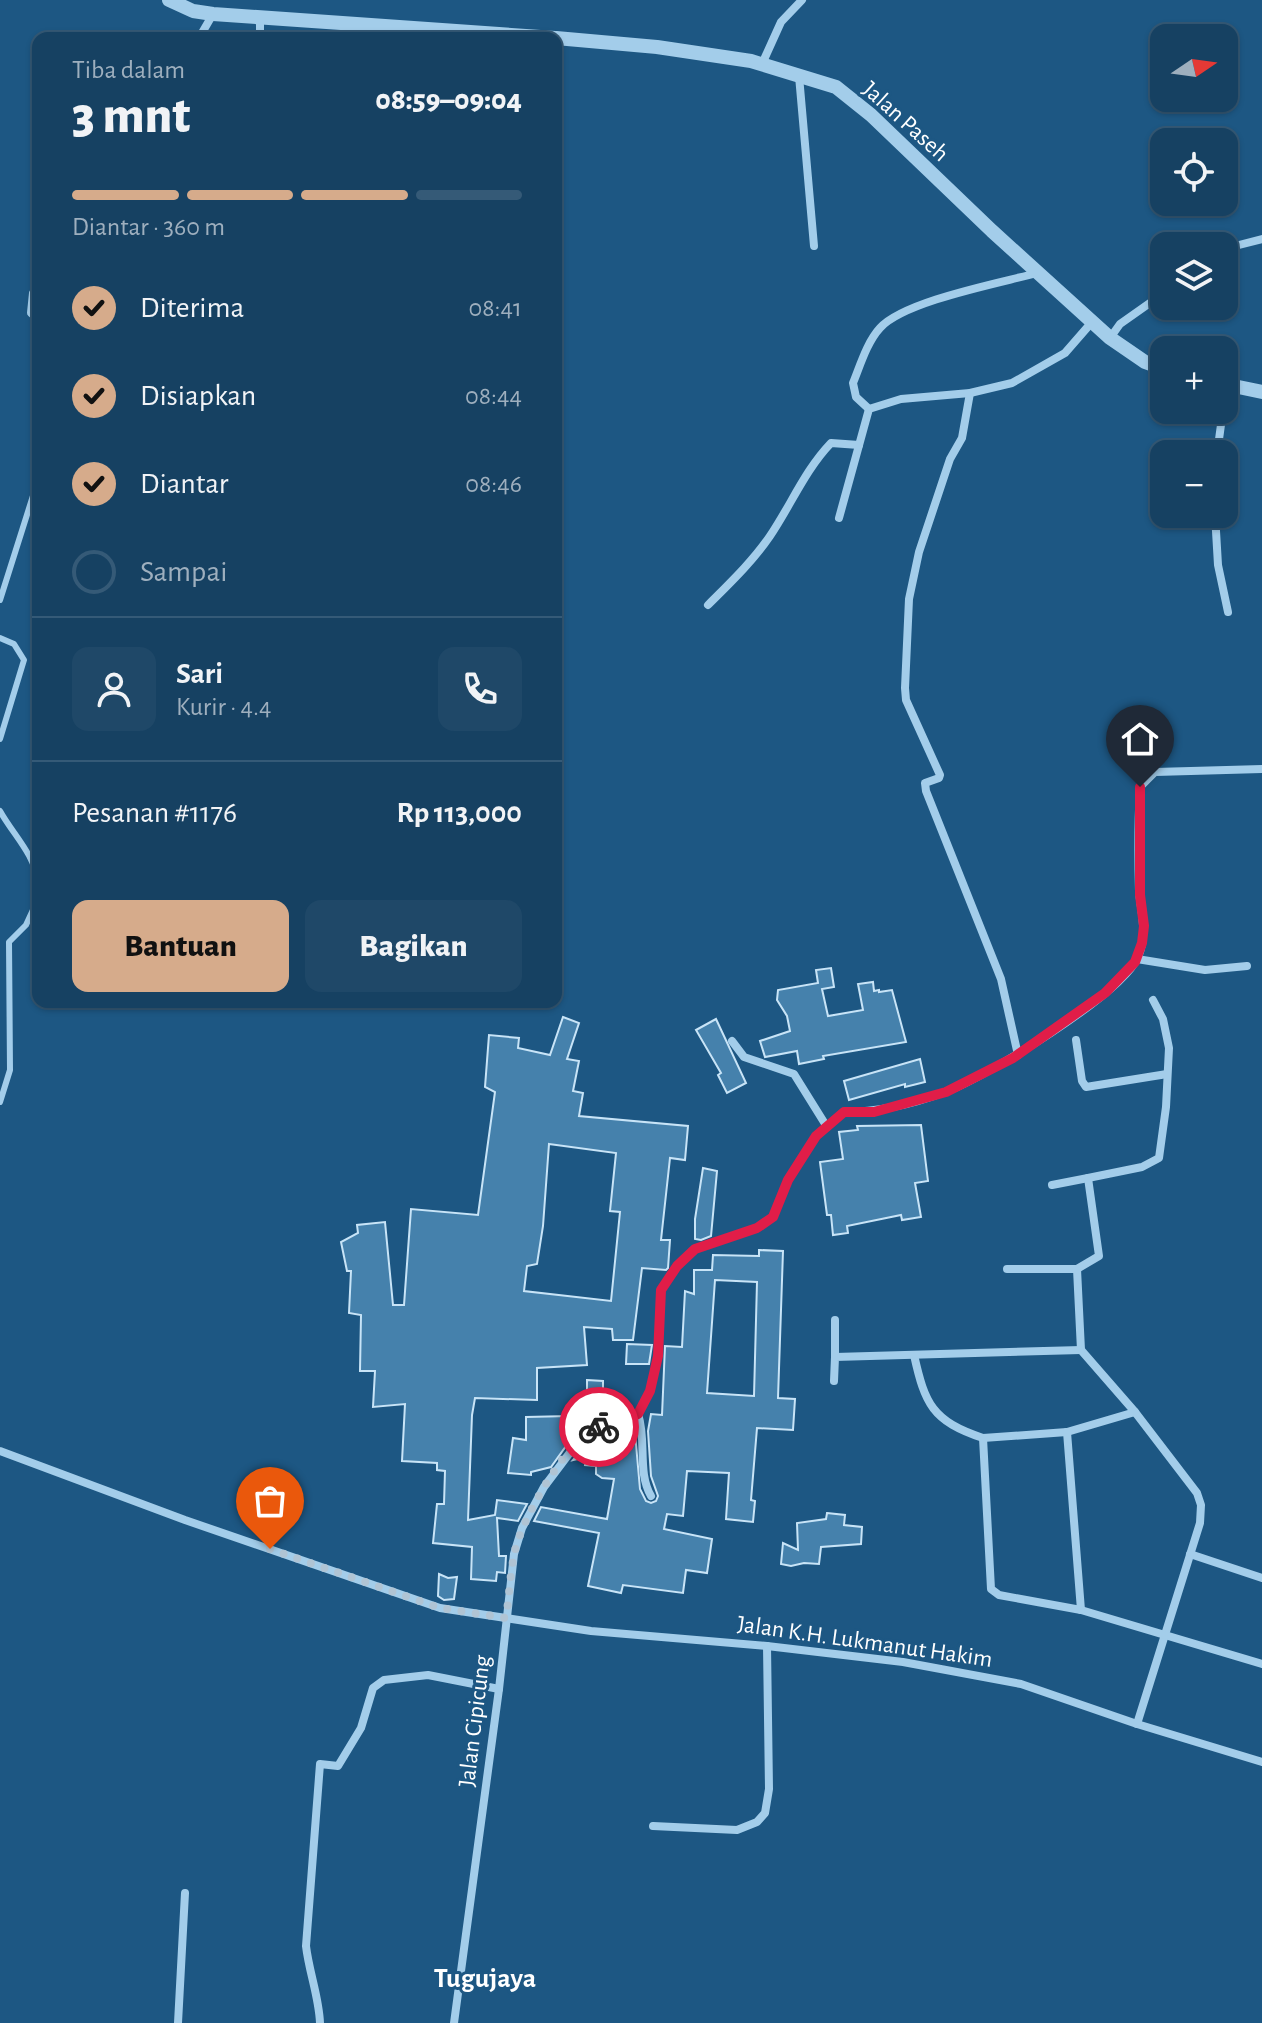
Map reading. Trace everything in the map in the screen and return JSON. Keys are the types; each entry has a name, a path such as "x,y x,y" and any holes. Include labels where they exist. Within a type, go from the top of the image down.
{"street":[{"name":"Jalan Paseh","path":"169,0 193,11 213,14 437,32"},
{"path":"762,64 781,22 802,0"},
{"path":"202,32 213,14"},
{"path":"260,17 260,32"},
{"name":"Jalan Paseh","path":"562,39 657,47 762,64 836,87 871,115 1110,338 1150,364"},
{"path":"799,76 814,246"},
{"path":"1238,245 1262,239"},
{"path":"869,409 856,397 853,383 880,328 908,310 1037,273"},
{"path":"1110,338 1120,324 1150,303"},
{"path":"869,409 901,399 970,393 1012,383 1065,353 1092,322"},
{"path":"1238,390 1262,392"},
{"path":"970,393 962,438 950,459 919,552 909,599 905,688 906,700 940,775 925,783 925,787 1001,979 1018,1055"},
{"path":"839,518 869,409"},
{"path":"708,605 769,537 818,456 831,443 859,445"},
{"path":"1216,528 1218,565 1228,612"},
{"path":"651,1496 644,1477 644,1442 638,1414 650,1391 658,1356 661,1290 677,1266 695,1249 757,1228 773,1217 788,1180 816,1136 844,1112 874,1112 946,1092 1018,1055 1105,993 1136,960 1144,926 1140,895 1140,787 1155,772 1262,769"},
{"path":"1136,960 1205,970 1247,966"},
{"path":"1052,1185 1142,1167 1159,1158 1166,1107 1168,1035 1153,1000"},
{"path":"1076,1040 1082,1081 1086,1087 1167,1074"},
{"path":"732,1041 744,1057 794,1074 827,1127"},
{"path":"1007,1269 1077,1269 1099,1256 1088,1178"},
{"path":"1077,1269 1081,1350 1135,1412 1200,1498 1200,1523 1137,1724"},
{"path":"834,1381 835,1320"},
{"path":"835,1357 1081,1350"},
{"path":"914,1355 923,1392 932,1409 962,1431 983,1438 1067,1432 1135,1412"},
{"name":"Jalan Cipicung","path":"454,2023 514,1554 522,1528 544,1487 584,1434 611,1421 638,1414"},
{"path":"1067,1432 1081,1610"},
{"path":"983,1438 993,1592 1081,1610 1262,1664"},
{"name":"Jalan K.H. Lukmanut Hakim","path":"0,1451 185,1520 440,1608 591,1631 767,1646 903,1662 1021,1684 1262,1762"},
{"path":"1190,1554 1262,1578"},
{"path":"653,1826 737,1830 757,1822 765,1813 769,1789 767,1646"},
{"path":"320,2023 306,1946 320,1764 338,1766 361,1728 373,1688 384,1680 418,1674 499,1689"},
{"path":"178,2023 185,1893"}],"lane":[{"path":"0,600 32,499"},
{"path":"0,638 14,644 24,660 0,739"},
{"path":"0,811 32,859"},
{"path":"0,1102 10,1070 9,942 26,925 32,912"}],"building":[{"path":"831,968 834,987 822,989 828,1016 863,1010 858,984 873,982 874,991 892,990 906,1042 823,1056 824,1059 799,1064 797,1051 765,1057 760,1041 790,1031 787,1016 777,1000 778,990 818,983 816,970"},
{"path":"563,1017 579,1023 567,1059 579,1061 573,1091 583,1093 579,1116 688,1126 685,1160 670,1158 661,1240 670,1240 668,1268 642,1268 633,1340 613,1340 612,1329 584,1327 587,1365 537,1368 537,1400 475,1398 468,1520 495,1515 497,1500 527,1504 518,1521 497,1518 499,1556 506,1556 505,1573 497,1572 496,1581 471,1579 472,1547 433,1543 437,1504 444,1504 445,1471 437,1470 437,1463 402,1461 405,1404 373,1407 375,1371 360,1371 361,1315 349,1313 351,1271 347,1271 341,1242 358,1233 357,1225 385,1222 393,1305 404,1305 411,1209 478,1215 495,1092 485,1087 489,1035 519,1038 518,1048 550,1055","holes":["549,1144 616,1153 610,1211 620,1212 611,1301 524,1291 527,1266 537,1264"]},
{"path":"716,1019 746,1083 727,1093 718,1075 721,1073 696,1030"},
{"path":"920,1059 925,1082 905,1087 905,1084 849,1100 844,1081"},
{"path":"921,1125 928,1181 915,1183 921,1217 902,1220 901,1215 847,1226 848,1233 833,1235 831,1215 827,1215 820,1162 843,1159 839,1132 858,1130 857,1126"},
{"path":"703,1168 717,1171 711,1236 701,1240 695,1239 695,1219"},
{"path":"759,1250 783,1251 778,1398 795,1399 793,1430 757,1428 751,1500 755,1501 753,1522 726,1519 729,1473 687,1471 683,1516 667,1514 664,1529 712,1539 707,1573 686,1570 683,1593 623,1585 621,1593 588,1586 599,1533 534,1521 541,1507 607,1519 614,1479 596,1474 596,1466 585,1465 586,1457 573,1460 583,1448 598,1449 599,1438 615,1430 635,1433 640,1489 646,1501 656,1501 658,1496 651,1476 648,1431 651,1414 662,1415 665,1346 682,1347 685,1291 694,1294 694,1270 712,1270 713,1255 759,1256","holes":["715,1280 757,1282 754,1396 707,1393"]},
{"path":"627,1344 652,1345 649,1364 626,1364"},
{"path":"587,1380 603,1381 603,1412 587,1411"},
{"path":"569,1416 566,1446 551,1467 531,1472 531,1475 508,1473 513,1438 526,1440 526,1417"},
{"path":"827,1513 845,1515 844,1525 862,1527 861,1544 821,1547 819,1564 781,1564 783,1543 798,1550 797,1523 826,1519"},
{"path":"439,1574 448,1578 457,1577 454,1599 444,1600 438,1596"}],"way so far":[{"path":"270,1549 440,1608 506,1618 514,1554 522,1528 544,1487 570,1452 584,1434 599,1427"}],"district":[{"name":"Tugujaya","path":"485,1977"}],"route":[{"path":"599,1427 638,1414 650,1391 658,1356 661,1290 677,1266 695,1249 757,1228 773,1217 788,1180 816,1136 844,1112 874,1112 946,1092 1013,1058 1105,993 1135,962 1144,926 1140,895 1140,787"}]}
